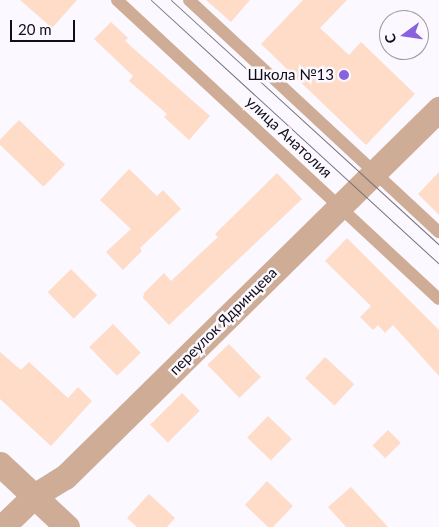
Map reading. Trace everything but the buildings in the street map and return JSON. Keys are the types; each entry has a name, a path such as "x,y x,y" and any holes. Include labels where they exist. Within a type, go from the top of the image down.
{"street":[{"name":"переулок Ядринцева","path":"2,527 34,496 65,477 439,109"},
{"path":"0,464 67,527"}],"lane":[{"name":"улица Анатолия","path":"117,0 439,299"},
{"path":"189,0 439,232"}],"tram line":[{"path":"151,0 439,264"},
{"path":"171,0 439,245"}],"place":[{"name":"Школа №13","path":"344,75"}]}
